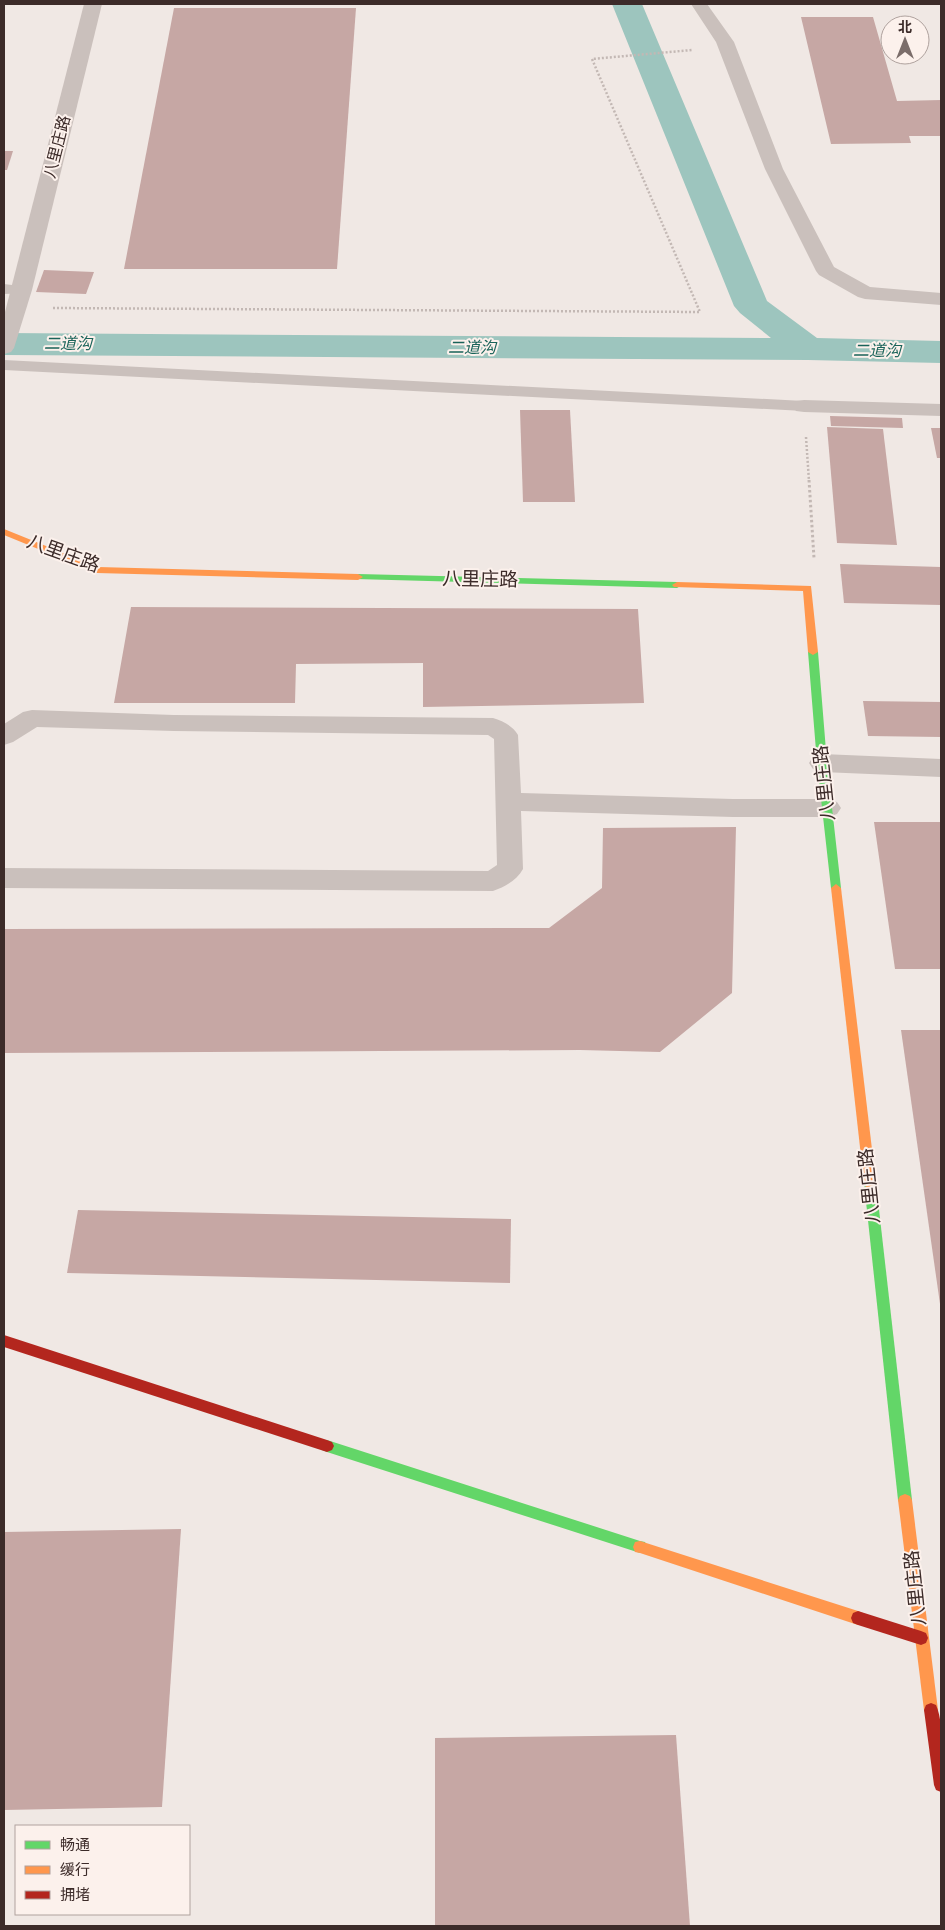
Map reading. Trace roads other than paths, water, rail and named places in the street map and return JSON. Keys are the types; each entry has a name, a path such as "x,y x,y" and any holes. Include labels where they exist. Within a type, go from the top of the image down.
{"street":[{"name":"八里庄路","path":"4,348 14,296 93,4"},
{"path":"699,4 726,42 774,169 826,272 865,293 941,299"},
{"path":"804,406 941,410"},
{"name":"八里庄路","path":"4,532 97,570 808,588 822,763 921,1638 941,1785"},
{"path":"4,736 32,718 174,723 494,727 506,735 510,869 493,881 4,878"},
{"path":"822,763 941,768"},
{"path":"508,802 733,808 828,808"},
{"path":"4,1341 921,1638"}],"lane":[{"path":"4,364 804,406"}],"waterway":[{"path":"627,4 752,306 808,349"},
{"name":"二道沟","path":"4,344 808,349"},
{"name":"二道沟","path":"808,349 941,352"}]}
